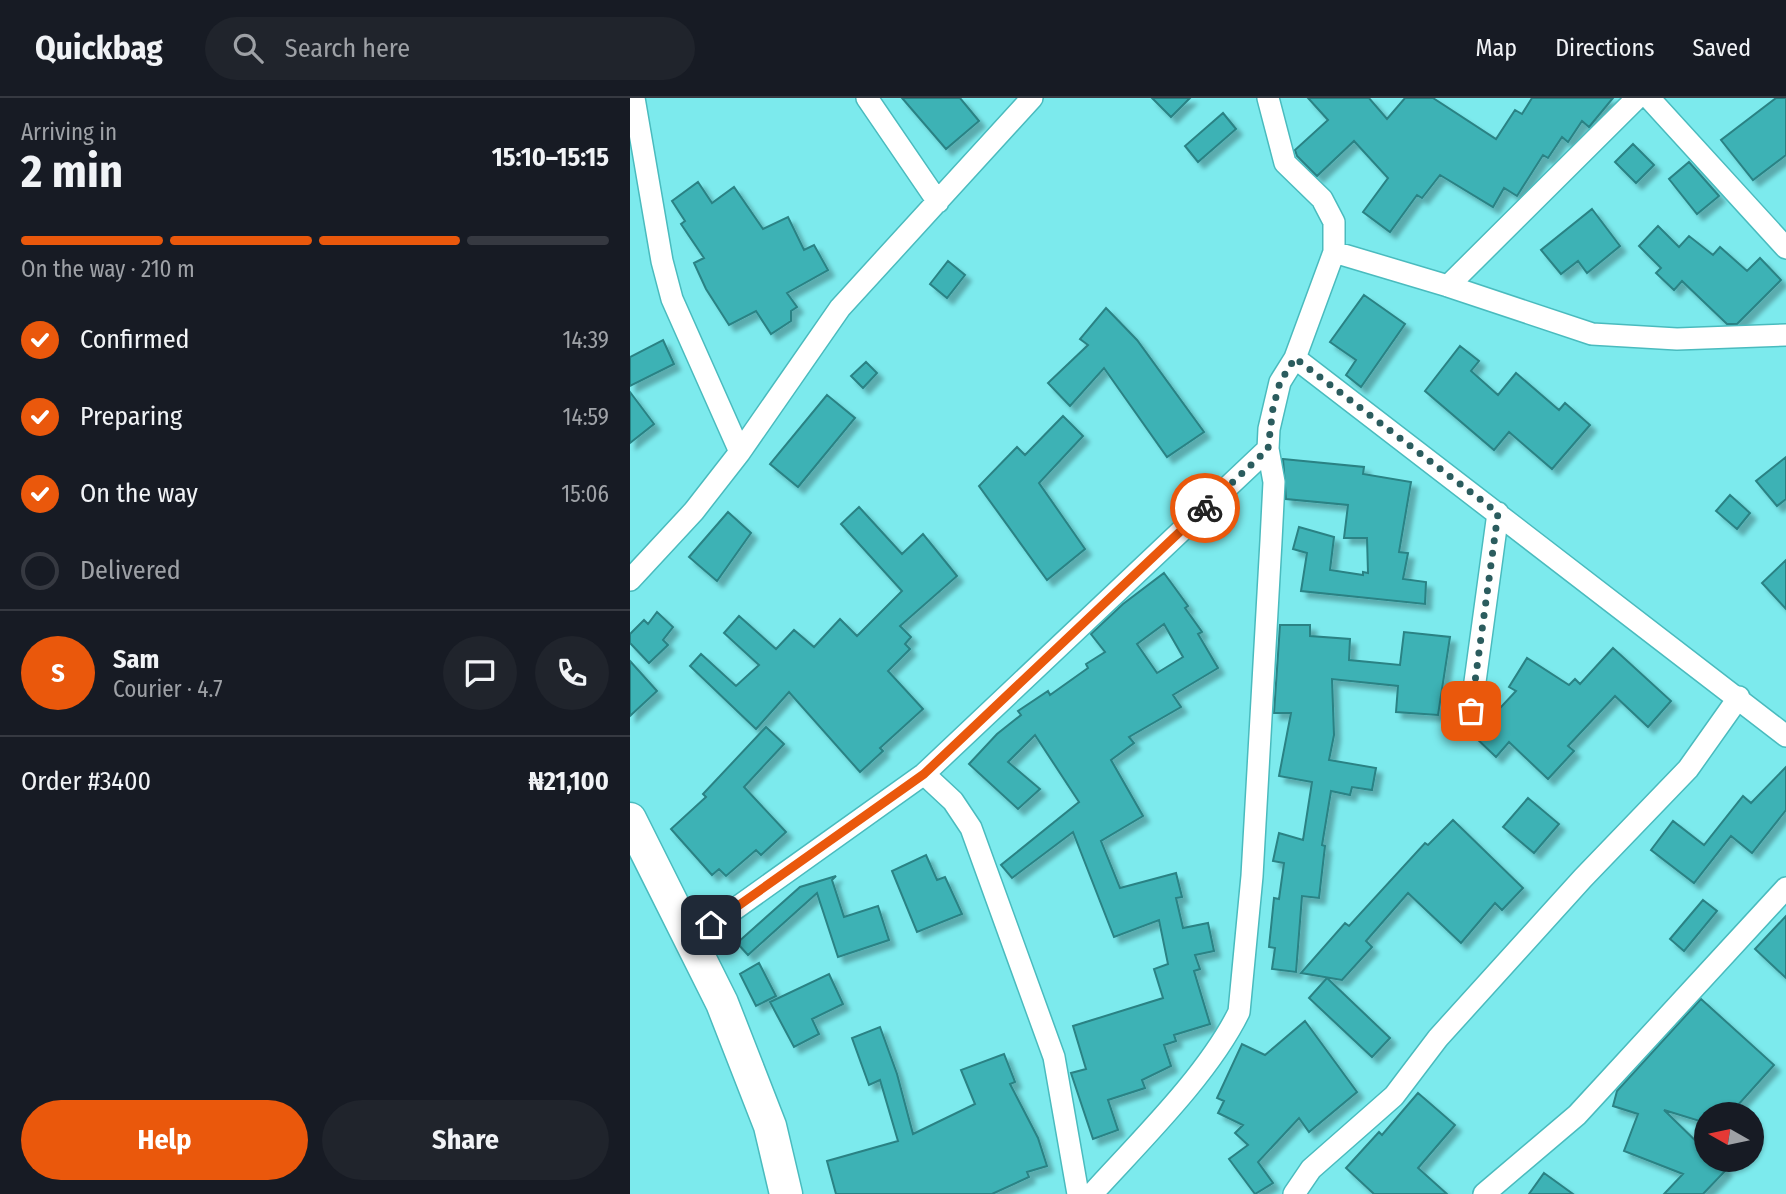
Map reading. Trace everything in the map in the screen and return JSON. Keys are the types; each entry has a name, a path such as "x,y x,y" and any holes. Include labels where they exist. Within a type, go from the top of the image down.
{"street":[{"path":"634,98 662,261 672,299 740,452"},
{"path":"867,98 938,202"},
{"path":"630,580 694,511 740,452 839,308 1032,98"},
{"path":"1092,1194 1198,1072 1229,1032 1239,1012 1252,876 1271,541 1274,482 1268,449 1273,408 1280,382 1295,358 1334,252 1334,222 1322,199 1285,163 1268,98"},
{"path":"1448,286 1637,98"},
{"path":"1649,98 1786,248"},
{"path":"1334,252 1448,286 1592,334 1677,339 1786,335"},
{"path":"1295,358 1739,697 1786,736"},
{"path":"690,940 924,774 1268,449"},
{"path":"1471,711 1498,513"},
{"path":"1294,1194 1311,1169 1394,1096 1438,1038 1583,878 1688,769 1739,697"},
{"path":"924,774 953,801 971,828 1054,1057 1078,1194"},
{"path":"630,819 722,1003 770,1126 786,1194"},
{"path":"1484,1194 1577,1115 1786,888"}],"building":[{"path":"902,98 960,98 979,121 946,149"},
{"path":"1152,98 1190,98 1171,117"},
{"path":"1308,98 1369,98 1387,119 1405,98 1433,98 1496,139 1515,110 1522,114 1532,98 1613,98 1589,127 1582,121 1568,142 1562,137 1548,158 1543,155 1517,196 1504,188 1493,207 1440,175 1422,198 1417,195 1390,232 1363,212 1388,178 1354,141 1317,176 1297,156 1295,150 1328,120"},
{"path":"1776,98 1786,98 1786,155 1753,180 1721,140"},
{"path":"1223,113 1236,129 1198,162 1185,146"},
{"path":"1633,144 1654,165 1636,183 1615,162"},
{"path":"1689,162 1719,196 1697,214 1669,179"},
{"path":"698,182 712,203 734,187 763,229 788,217 804,250 814,245 828,270 787,293 797,307 791,311 791,321 771,334 756,311 729,325 706,289 694,263 704,258 681,224 685,221 672,201"},
{"path":"1592,209 1620,246 1587,273 1578,261 1561,274 1541,250"},
{"path":"1658,226 1679,247 1689,236 1713,255 1720,247 1747,271 1760,258 1781,280 1737,324 1727,324 1682,281 1674,290 1656,273 1661,268 1639,246"},
{"path":"948,261 965,275 947,298 930,284"},
{"path":"1364,295 1405,324 1361,387 1346,375 1356,360 1330,342"},
{"path":"1106,308 1137,340 1204,432 1167,457 1104,368 1070,406 1048,383 1088,345 1080,339"},
{"path":"663,340 674,364 630,386 630,357"},
{"path":"1460,346 1479,361 1471,371 1498,395 1516,373 1559,410 1565,403 1590,425 1552,469 1509,432 1494,450 1425,391"},
{"path":"866,362 877,373 863,388 851,376"},
{"path":"630,392 654,424 630,443"},
{"path":"827,395 855,418 798,487 770,464"},
{"path":"1063,416 1083,436 1039,483 1085,549 1047,580 979,486 1017,447 1025,455"},
{"path":"1786,457 1786,499 1777,506 1756,481"},
{"path":"1283,459 1364,467 1363,474 1411,482 1399,552 1408,553 1403,579 1426,582 1425,604 1301,591 1307,553 1293,549 1299,527 1334,537 1330,570 1363,575 1363,572 1368,573 1367,538 1344,538 1348,505 1286,499"},
{"path":"1730,495 1750,513 1737,529 1716,511"},
{"path":"859,507 902,554 923,534 957,576 900,626 911,637 905,644 910,649 888,671 923,709 880,748 883,751 860,772 789,692 756,729 690,666 701,654 736,686 759,665 724,633 739,616 776,649 794,630 814,647 840,619 857,636 902,591 841,524"},
{"path":"728,512 751,533 717,581 689,557"},
{"path":"1786,560 1786,609 1762,583"},
{"path":"1164,573 1188,606 1185,608 1202,632 1198,634 1218,668 1173,695 1181,707 1129,737 1134,743 1111,760 1143,816 1101,841 1120,888 1176,873 1182,897 1176,898 1183,928 1208,923 1214,951 1195,955 1200,969 1194,971 1210,1024 1174,1035 1176,1041 1164,1045 1171,1066 1142,1080 1145,1088 1108,1100 1118,1130 1093,1139 1071,1073 1086,1069 1073,1026 1163,998 1154,969 1168,964 1159,920 1114,937 1073,832 1012,878 1001,865 1079,802 1035,735 1008,762 1040,789 1018,809 969,764 997,734 1021,715 1018,711 1048,691 1050,695 1088,668 1086,664 1105,652 1091,634 1123,604","holes":["1164,624 1183,657 1157,673 1137,644"]},
{"path":"657,612 673,627 663,640 668,645 649,663 630,643 630,634 644,620 648,624"},
{"path":"1280,625 1310,625 1310,636 1350,639 1349,660 1400,665 1404,632 1450,637 1438,715 1396,712 1398,686 1332,679 1334,735 1329,760 1376,768 1372,790 1352,787 1350,795 1331,791 1322,845 1325,846 1319,898 1302,896 1296,972 1272,969 1275,948 1269,947 1274,898 1279,899 1284,863 1273,861 1279,833 1303,840 1312,782 1279,776 1291,713 1274,713"},
{"path":"1613,648 1671,701 1648,727 1615,696 1568,746 1574,751 1548,779 1509,742 1496,757 1474,736 1516,691 1509,687 1527,658 1569,685 1575,679 1580,684"},
{"path":"630,661 657,691 630,716"},
{"path":"766,727 784,744 744,787 786,832 761,855 756,850 726,876 719,869 712,875 671,829 706,797 703,794"},
{"path":"1786,767 1786,810 1752,853 1731,836 1694,883 1651,850 1673,821 1704,845 1743,796 1751,803"},
{"path":"1528,798 1559,824 1534,853 1503,827"},
{"path":"1453,820 1523,888 1502,910 1495,903 1461,943 1408,893 1366,941 1372,947 1342,980 1301,973 1345,923 1349,926 1425,843 1428,845"},
{"path":"926,855 937,880 945,877 962,914 917,932 892,871"},
{"path":"836,876 832,880 844,917 878,906 889,940 838,957 817,893 748,955 737,943 800,887"},
{"path":"1703,900 1717,911 1684,951 1670,939"},
{"path":"1786,916 1786,978 1755,949"},
{"path":"759,963 776,996 756,1006 740,974"},
{"path":"829,974 843,1004 812,1019 819,1034 794,1047 770,1002"},
{"path":"1327,978 1390,1038 1372,1057 1309,998"},
{"path":"1701,999 1774,1065 1741,1102 1694,1102 1694,1119 1664,1110 1694,1139 1694,1172 1724,1172 1703,1194 1664,1194 1683,1174 1624,1151 1638,1114 1613,1106 1617,1091"},
{"path":"1305,1021 1357,1092 1309,1132 1299,1118 1258,1162 1273,1183 1255,1194 1229,1159 1248,1145 1235,1133 1243,1125 1218,1113 1224,1101 1217,1098 1242,1044 1265,1055"},
{"path":"880,1027 897,1074 913,1134 975,1104 961,1070 1004,1054 1015,1082 1010,1084 1038,1138 1047,1166 1027,1172 1029,1177 992,1194 836,1194 827,1161 898,1141 880,1080 869,1085 852,1038"},
{"path":"1418,1093 1455,1125 1418,1168 1447,1194 1374,1194 1346,1168 1379,1132 1382,1135"},
{"path":"1544,1173 1573,1194 1529,1194"}],"way so far":[{"path":"1205,508 1268,449 1269,429 1280,382 1295,358 1421,452 1498,513 1471,711"}],"route":[{"path":"711,925 924,774 1205,508"}]}
